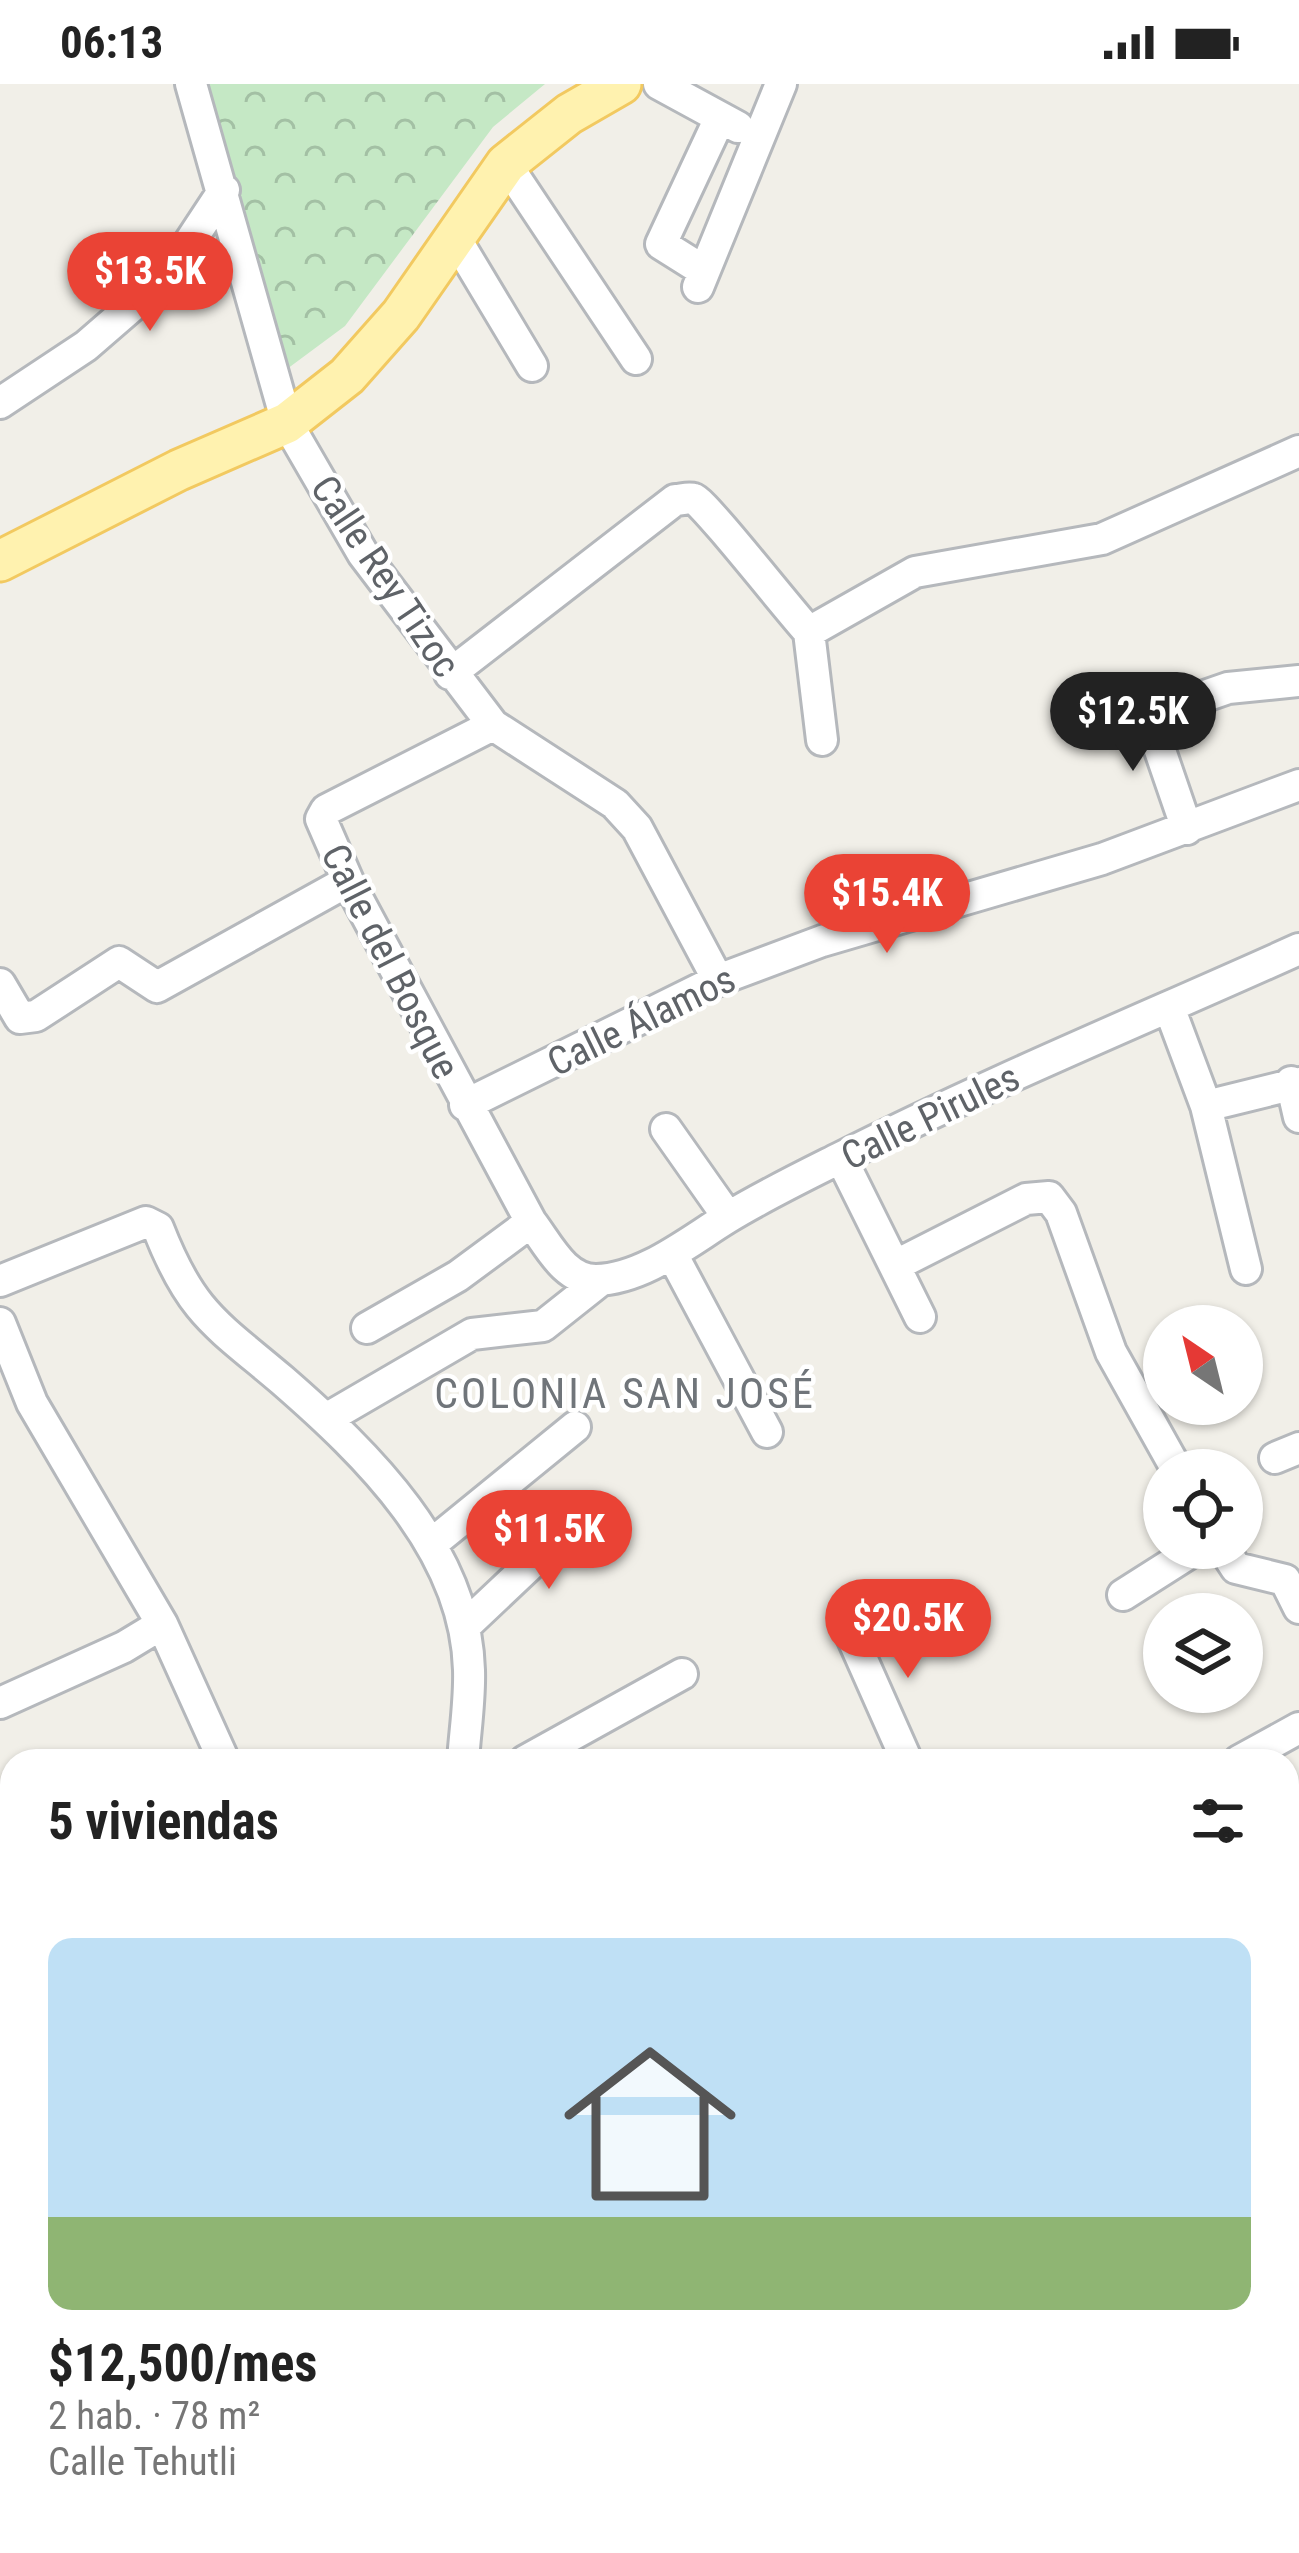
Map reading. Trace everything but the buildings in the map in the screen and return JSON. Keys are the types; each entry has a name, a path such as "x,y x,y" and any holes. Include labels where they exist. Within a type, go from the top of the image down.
{"main road":[{"path":"0,561 286,423 360,361 401,315 506,164 569,114 621,84"}],"street":[{"name":"Calle Rey Tizoc","path":"191,84 286,423 363,554 493,725 627,817 718,980"},
{"path":"659,84 719,120 759,135"},
{"path":"719,120 661,244 701,279 781,84"},
{"path":"506,164 636,359"},
{"path":"0,403 86,346 168,275 224,190"},
{"path":"454,236 532,366"},
{"path":"809,632 915,572 1102,538 1299,451"},
{"path":"450,674 675,500 695,499 711,510 762,582 809,632 822,740"},
{"path":"1187,829 1153,730 1156,713 1228,688 1299,681"},
{"name":"Calle del Bosque","path":"493,725 326,810 323,831 465,1106 531,1222 568,1271 602,1280"},
{"name":"Calle Álamos","path":"465,1106 718,980 822,941 1187,829 1299,785"},
{"path":"0,984 20,1018 36,1016 118,962 157,987 348,881"},
{"name":"Calle Pirules","path":"326,1419 472,1334 543,1326 602,1280 672,1254 728,1217 841,1158 1299,949"},
{"path":"1169,1007 1206,1106 1246,1269"},
{"path":"1206,1106 1295,1082 1299,1117"},
{"path":"666,1129 728,1217"},
{"path":"841,1158 920,1317"},
{"path":"896,1265 1026,1198 1049,1196 1061,1213 1111,1352 1165,1449"},
{"path":"0,1281 146,1222 158,1228 178,1274 212,1326 326,1419 434,1542 464,1627 469,1670 464,1749"},
{"path":"367,1328 458,1276 531,1222"},
{"path":"672,1254 767,1432"},
{"path":"0,1323 32,1403 162,1624 219,1749"},
{"path":"434,1542 575,1427"},
{"path":"464,1627 589,1509"},
{"path":"1124,1595 1164,1569"},
{"path":"1239,1569 1294,1587"},
{"path":"0,1702 124,1647 162,1624"},
{"path":"848,1628 902,1749"},
{"path":"546,1749 682,1674"},
{"path":"1261,1749 1299,1728"}],"green space":[{"path":"209,84 545,84 493,127 345,326 287,369"}],"district":[{"name":"COLONIA SAN JOSÉ","path":"625,1393"}]}
